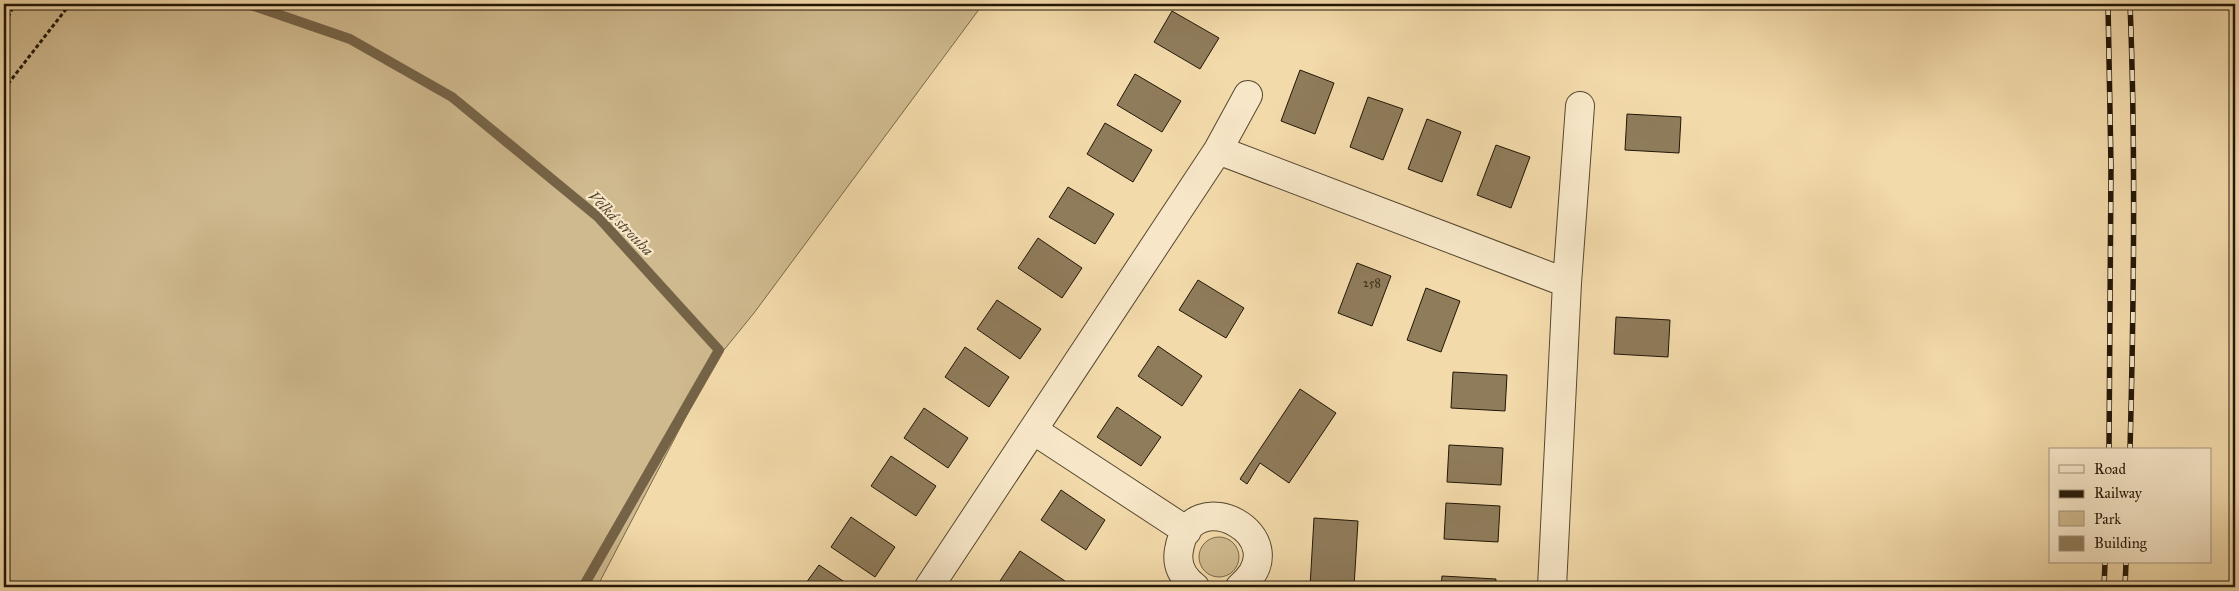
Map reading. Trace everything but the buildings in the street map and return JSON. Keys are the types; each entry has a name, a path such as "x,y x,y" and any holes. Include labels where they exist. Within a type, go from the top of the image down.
{"street":[{"path":"929,587 1218,150 1248,95"},
{"path":"1552,587 1567,283 1580,106"},
{"path":"1218,150 1567,283"},
{"path":"1033,430 1187,531"},
{"path":"1195,587 1188,582 1180,570 1178,556 1180,543 1187,531 1197,522 1210,517 1223,517 1236,521 1247,530 1254,541 1257,555 1254,568 1248,580 1240,587"}],"path":[{"path":"4,29 4,24 14,4"},
{"path":"4,89 70,4"}],"green space":[{"path":"23,4 983,4 754,313 715,361 597,587 4,587 4,5 20,8"},
{"path":"1215,537 1223,537 1230,540 1236,546 1239,557 1236,568 1230,574 1223,577 1215,577 1208,574 1202,568 1199,561 1199,553 1202,546 1208,540"}],"waterway":[{"name":"Velká strouha","path":"248,4 350,39 452,97 598,217 719,350 583,587"}],"railway":[{"path":"2108,4 2111,166 2109,448"},
{"path":"2130,4 2134,227 2130,448"},
{"path":"2104,587 2105,564"},
{"path":"2125,587 2126,564"}]}
